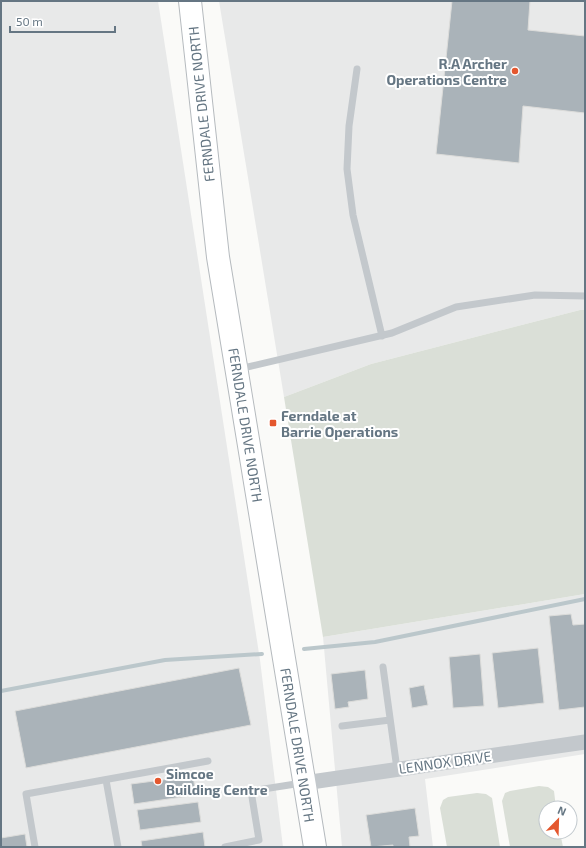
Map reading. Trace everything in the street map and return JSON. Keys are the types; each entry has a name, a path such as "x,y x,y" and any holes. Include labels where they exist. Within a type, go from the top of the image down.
{"main road":[{"name":"FERNDALE DRIVE NORTH","path":"190,1 218,257 315,847"}],"street":[{"name":"LENNOX DRIVE","path":"304,783 585,742"}],"lane":[{"path":"358,69 349,126 347,169 352,215 382,336"},
{"path":"237,369 382,336 456,307 535,295 585,296"},
{"path":"383,667 397,769"},
{"path":"342,726 390,720"},
{"path":"35,847 26,794 208,761"},
{"path":"106,780 118,847"},
{"path":"225,847 259,840 251,791 304,783"}],"shaded area":[{"path":"1,1 158,1 260,660 283,847 1,847"},
{"path":"219,1 585,1 585,310 580,310 371,364 284,397"},
{"path":"580,310 585,310 585,594 323,637 284,397 371,364"},
{"path":"585,594 585,754 425,779 433,847 342,847 323,637"},
{"path":"539,786 548,787 554,791 555,800 538,800 538,840 562,840 563,847 510,847 502,801 505,793"},
{"path":"477,793 486,794 492,798 500,847 447,847 440,808 443,800 448,797"}],"building":[{"name":"R.A Archer Operations Centre","path":"452,1 530,1 528,30 585,36 585,113 523,106 519,163 436,154"},
{"path":"571,614 573,625 585,624 585,707 559,710 549,616"},
{"path":"538,648 544,703 498,708 492,653"},
{"path":"480,654 484,706 453,708 449,657"},
{"path":"239,668 251,725 26,768 15,711"},
{"path":"365,670 368,699 348,702 349,707 335,709 331,674"},
{"path":"424,685 428,705 412,708 409,688"},
{"path":"193,776 196,795 134,804 131,784"},
{"path":"198,802 201,822 140,830 137,810"},
{"path":"415,808 419,836 409,837 410,847 393,847 393,845 371,847 366,815"},
{"path":"203,832 205,847 142,847 141,841"},
{"path":"25,834 27,847 1,847 1,838"}],"waterway":[{"path":"304,649 375,642 585,599"},
{"path":"1,691 165,660 262,654"}],"place":[{"name":"R.A Archer Operations Centre","path":"515,71"},
{"name":"Ferndale at Barrie Operations","path":"273,423"},
{"name":"Simcoe Building Centre","path":"158,781"}]}
